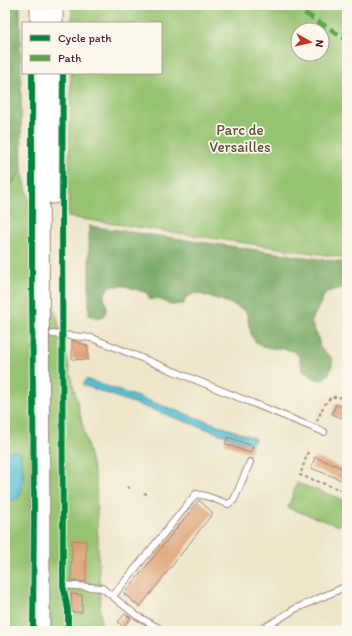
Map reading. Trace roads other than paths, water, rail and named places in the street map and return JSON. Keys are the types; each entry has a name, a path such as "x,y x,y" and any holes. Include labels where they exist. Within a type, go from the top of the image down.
{"main road":[{"path":"40,5 40,22"},
{"path":"53,5 53,22"},
{"path":"39,74 40,631"},
{"path":"53,74 53,631"}],"lane":[{"path":"53,334 92,338 324,432"},
{"path":"113,596 196,494 228,504 234,500 250,462"},
{"path":"63,585 102,588 137,616 164,631"},
{"path":"259,631 295,609 347,586"}],"water":[{"path":"86,379 252,437 255,440 252,441 251,445 83,385"},
{"path":"5,451 17,451 20,453 23,478 18,499 5,502"}],"park label":[{"name":"Parc de Versailles","path":"240,138"}]}
